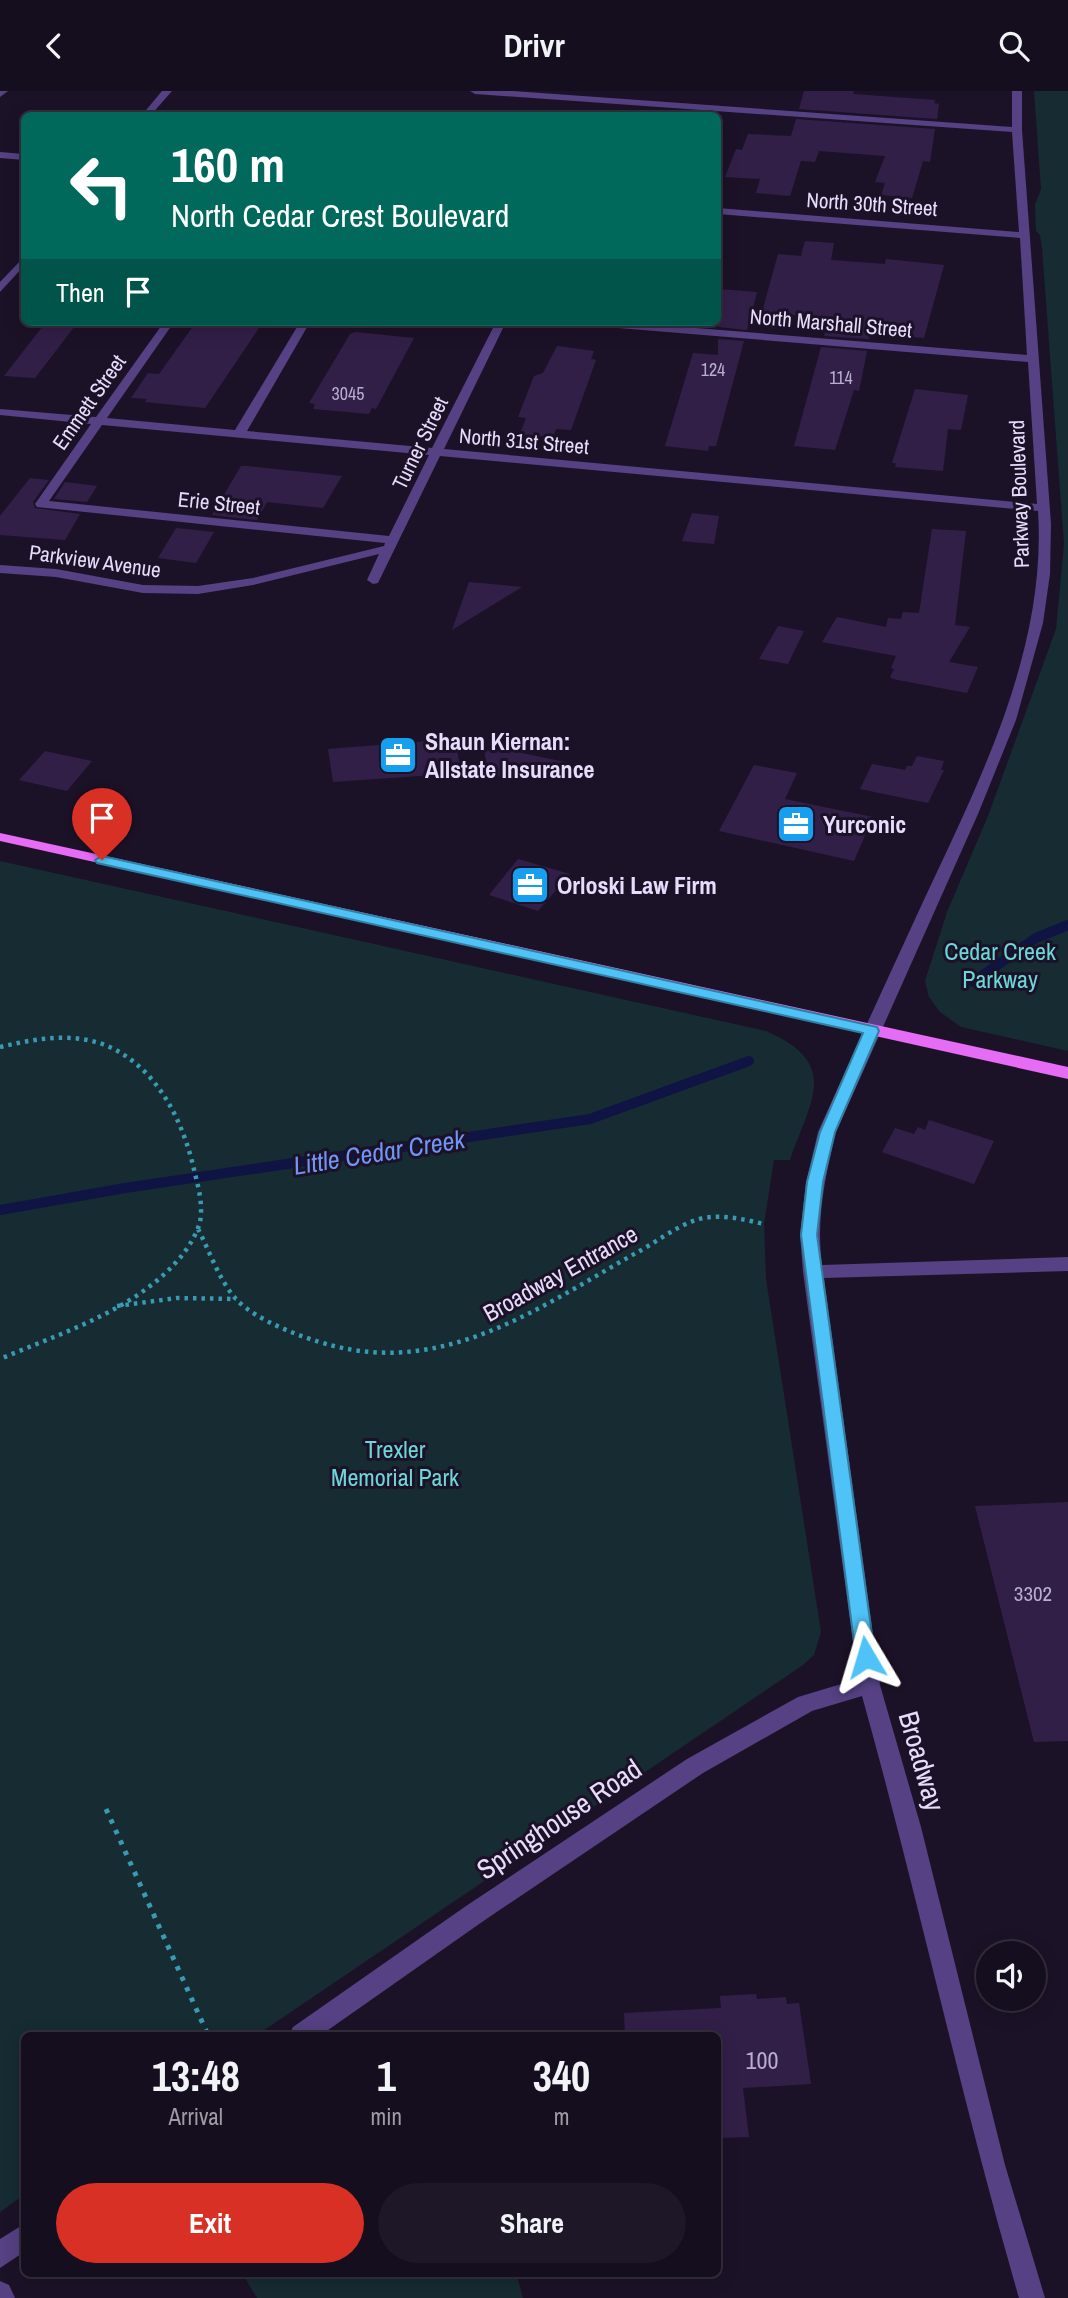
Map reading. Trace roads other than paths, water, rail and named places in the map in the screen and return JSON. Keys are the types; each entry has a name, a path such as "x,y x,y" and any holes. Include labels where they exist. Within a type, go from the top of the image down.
{"main road":[{"path":"0,837 1068,1073"}],"street":[{"path":"149,112 167,91"},
{"path":"475,91 1017,130"},
{"name":"Parkway Boulevard","path":"872,1031 984,785 1008,721 1040,605 1045,555 1044,509 1017,130 1017,91"},
{"path":"0,155 21,157"},
{"name":"North 30th Street","path":"721,211 1024,235"},
{"path":"0,272 19,273"},
{"path":"0,289 19,273"},
{"name":"Emmett Street","path":"41,504 166,326"},
{"path":"239,434 303,326"},
{"name":"Turner Street","path":"373,580 499,326"},
{"name":"North Marshall Street","path":"631,326 1035,359"},
{"name":"North 31st Street","path":"0,412 1044,509"},
{"name":"Erie Street","path":"41,504 392,544"},
{"name":"Parkview Avenue","path":"0,569 64,574 132,589 216,589 265,581 392,544"},
{"name":"Broadway","path":"872,1031 827,1132 815,1182 809,1235 812,1272 834,1411 869,1685 910,1827 993,2165 1032,2298"},
{"path":"812,1272 1068,1264"},
{"name":"Springhouse Road","path":"305,2032 474,1914 695,1766 806,1704 869,1685"},
{"path":"0,2255 21,2239"}],"waterway":[{"name":"Little Cedar Creek","path":"973,982 1036,938 1068,925"},
{"name":"Little Cedar Creek","path":"0,1210 125,1188 590,1119 749,1061"}],"place":[{"name":"Shaun Kiernan: Allstate Insurance","path":"398,755"},
{"name":"Yurconic","path":"796,824"},
{"name":"Orloski Law Firm","path":"530,885"}],"park label":[{"name":"Cedar Creek Parkway","path":"1000,965"},
{"name":"Trexler Memorial Park","path":"395,1463"}]}
